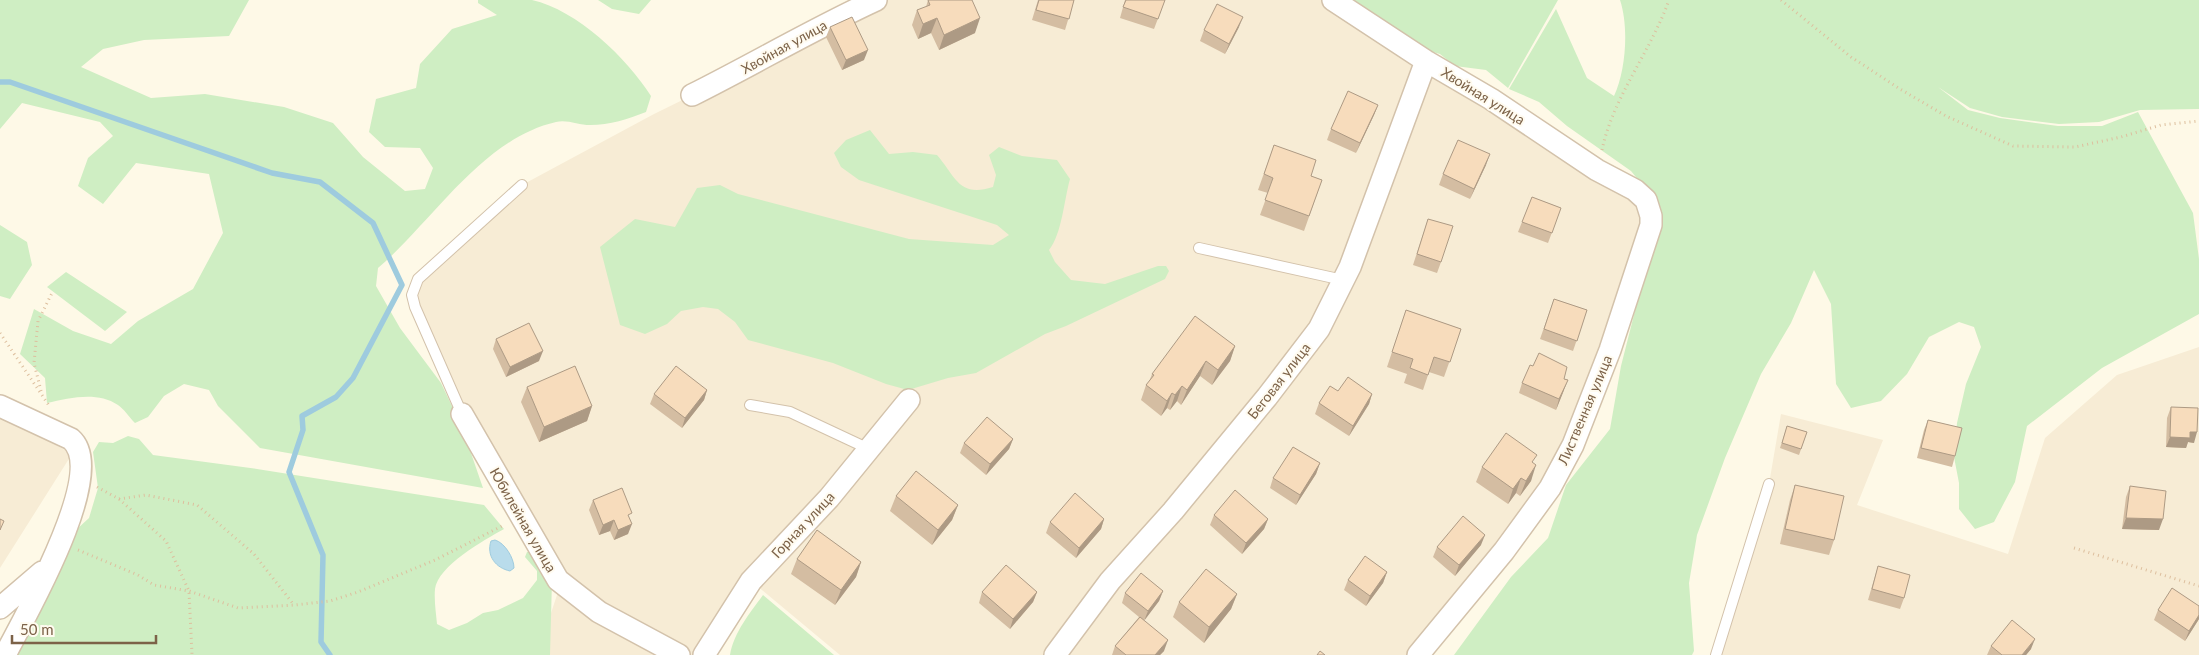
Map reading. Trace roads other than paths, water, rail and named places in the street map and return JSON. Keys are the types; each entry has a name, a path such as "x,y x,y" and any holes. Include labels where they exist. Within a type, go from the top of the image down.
{"street":[{"name":"Хвойная улица","path":"692,95 762,60 828,22 876,0"},
{"name":"Хвойная улица","path":"1333,0 1426,61 1491,99 1597,170 1635,190"},
{"name":"Беговая улица","path":"1055,655 1110,581 1174,511 1320,329 1343,280 1426,61"},
{"name":"Лиственная улица","path":"1418,655 1504,551 1550,488 1573,445 1610,350 1650,225 1651,216 1646,200 1635,190"},
{"name":"Горная улица","path":"704,655 751,581 829,498 909,400"},
{"path":"0,406 75,443 80,459 80,479 62,543 5,655"},
{"name":"Юбилейная улица","path":"462,414 558,580 599,612 679,655"},
{"path":"0,608 51,563"}],"lane":[{"path":"462,414 422,326 412,295 418,279 522,185"},
{"path":"1199,248 1343,280"},
{"path":"750,405 790,412 869,449"},
{"path":"1716,655 1769,484"}],"water":[{"path":"495,540 502,544 511,556 514,568 510,571 500,567 491,556 491,541"}],"waterway":[{"path":"0,82 10,82 272,173 320,182 373,223 402,285 353,378 336,397 302,416 303,430 289,472 323,555 321,642 330,655"}]}
